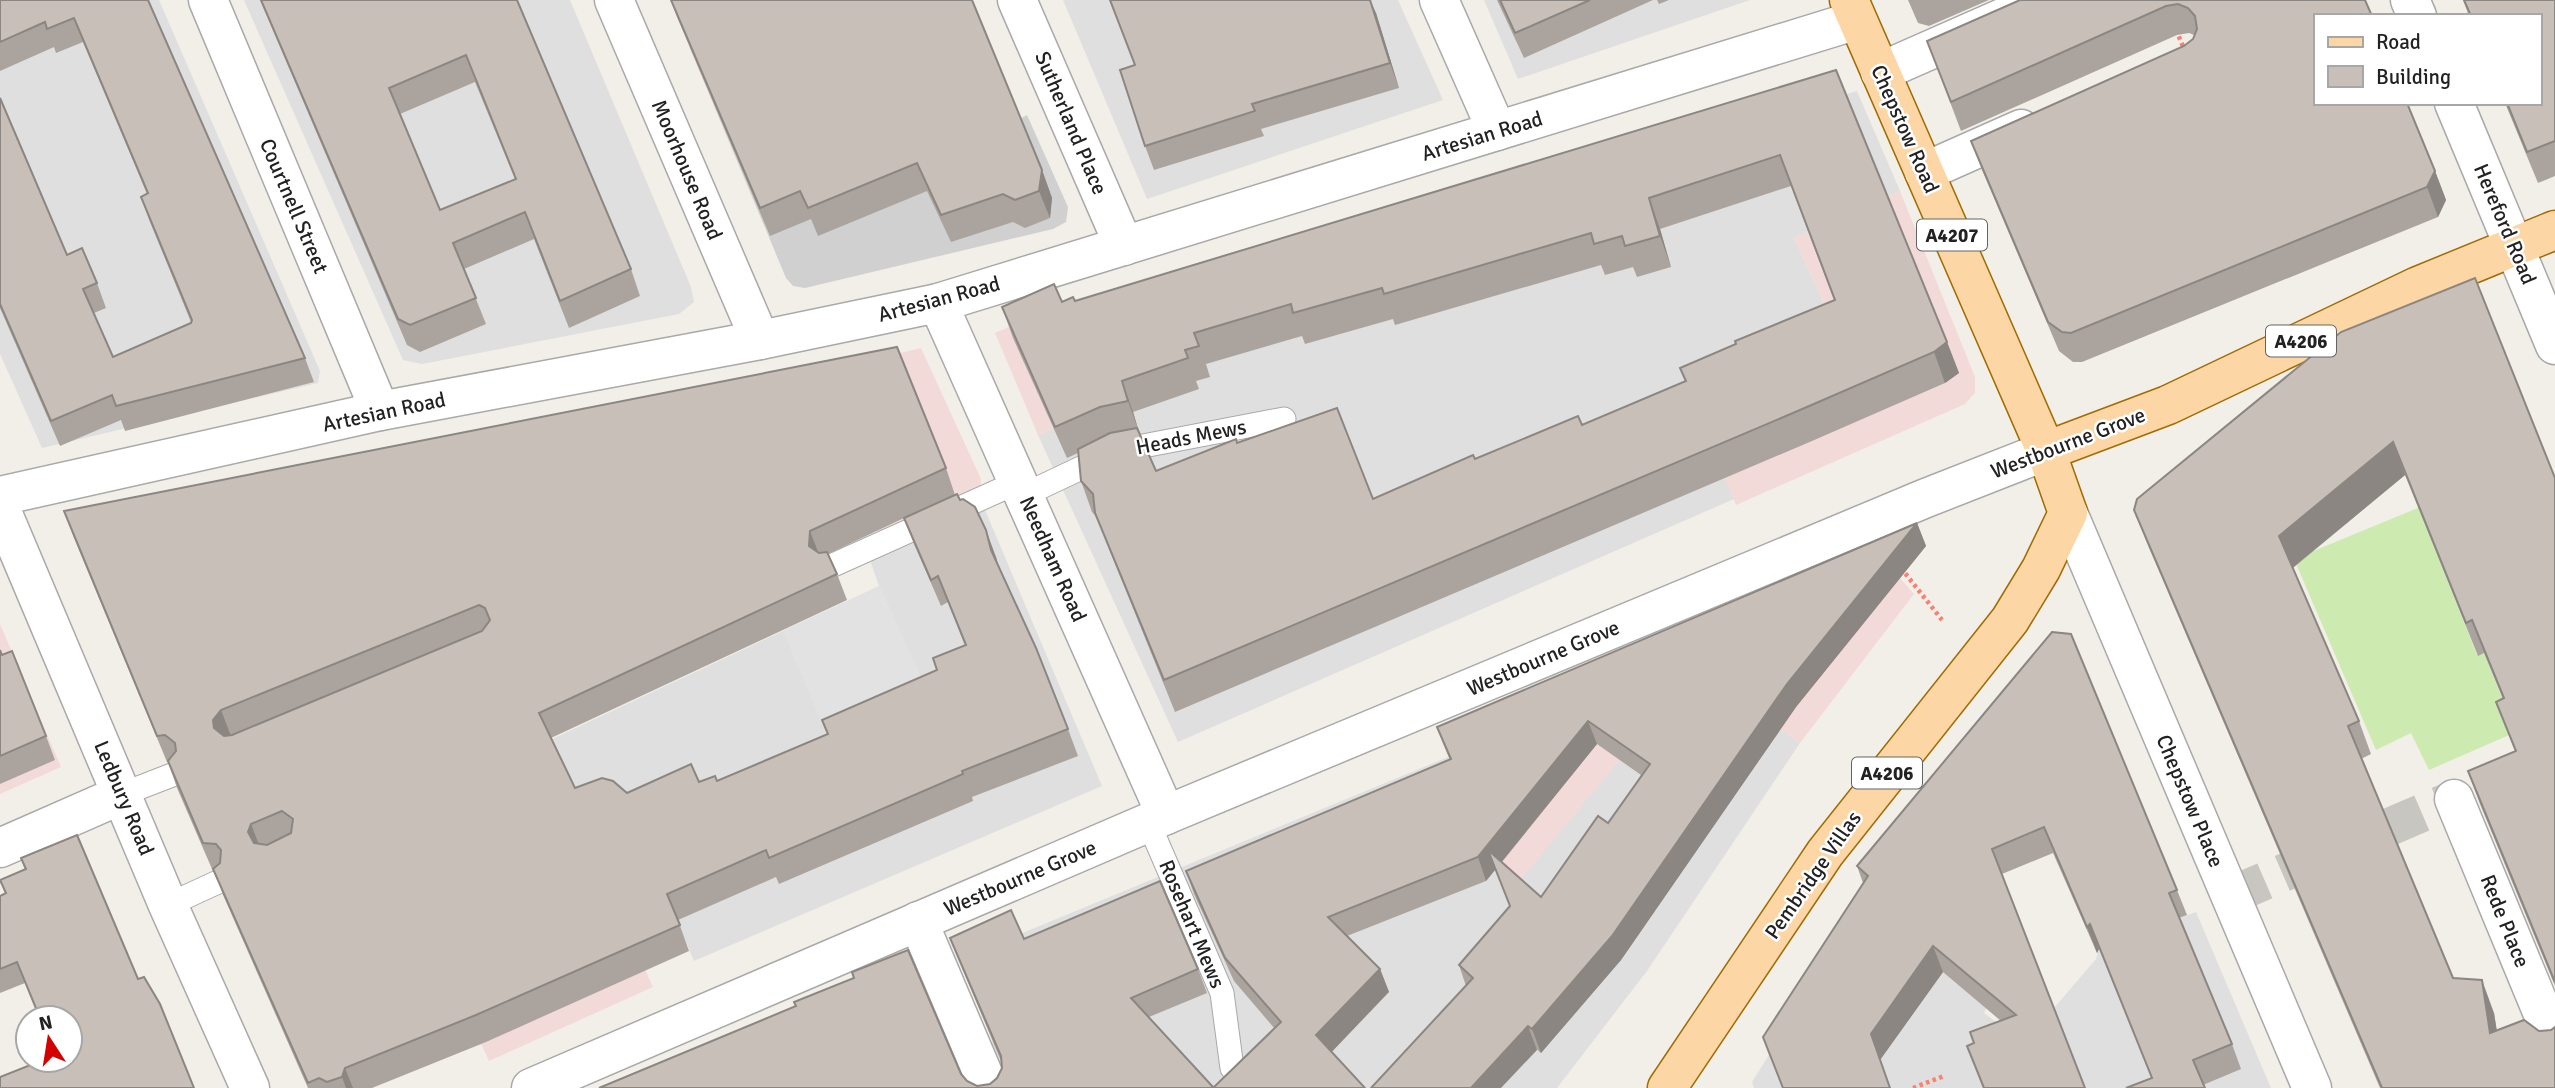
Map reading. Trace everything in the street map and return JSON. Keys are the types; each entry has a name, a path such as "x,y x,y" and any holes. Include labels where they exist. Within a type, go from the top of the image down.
{"main road":[{"name":"Chepstow Road","path":"1853,10 2046,451"},
{"name":"Westbourne Grove","path":"2046,451 2168,405 2407,291 2555,230"},
{"path":"2046,451 2068,513"},
{"name":"Pembridge Villas","path":"1683,1079 1825,853 2010,620 2041,569 2068,513"}],"street":[{"name":"Courtnell Street","path":"208,0 380,411"},
{"name":"Moorhouse Road","path":"614,0 760,340"},
{"name":"Sutherland Place","path":"1017,0 1124,246"},
{"path":"1439,0 1497,131"},
{"path":"1880,72 2043,0"},
{"name":"Artesian Road","path":"0,496 380,411 760,340 938,303 1497,131 1853,10"},
{"name":"Hereford Road","path":"2455,105 2555,345"},
{"path":"1924,172 2049,116"},
{"name":"Needham Road","path":"938,303 1021,489 1158,820"},
{"name":"Westbourne Grove","path":"531,1088 1158,820 1913,503 2046,451"},
{"name":"Ledbury Road","path":"0,507 250,1088"},
{"name":"Chepstow Place","path":"2068,513 2312,1088"},
{"path":"0,848 123,794"},
{"name":"Rede Place","path":"2454,799 2555,1043"},
{"path":"918,921 989,1088"}],"lane":[{"name":"Heads Mews","path":"831,566 1117,451 1284,419"},
{"path":"123,794 172,775"},
{"name":"Rosehart Mews","path":"1158,820 1222,993 1232,1068"},
{"path":"169,905 218,882"}],"path":[{"path":"2173,22 2186,55"},
{"path":"1895,560 1942,620"},
{"path":"1913,1088 1944,1076"}],"shaded area":[{"path":"0,0 159,0 320,371 318,383 42,448 0,354"},
{"path":"244,0 570,0 691,287 694,302 679,314 422,364 403,360"},
{"path":"1063,0 1398,0 1443,100 1147,199"},
{"path":"1484,0 1750,0 1518,79"},
{"path":"776,9 1021,118 1027,115 1068,207 1066,222 1053,229 805,288 793,286 786,278 689,46"},
{"path":"1857,91 1900,191 1794,238 1838,333 1691,399 1734,499 1178,742 1038,435 1118,400 1081,317"},
{"path":"1900,191 1975,377 1975,393 1965,404 1736,505 1691,399 1838,333 1794,238"},
{"path":"1073,300 1118,400 1038,435 995,333"},
{"path":"921,348 981,479 980,488 878,533 853,471 834,369"},
{"path":"985,510 1102,786 694,961 677,921 467,1013 550,740 879,586 870,560"},
{"path":"1879,554 1914,594 1800,743 1705,677 1636,740 1506,897 1441,740"},
{"path":"880,586 932,701 830,743 783,631"},
{"path":"0,624 61,767 0,794"},
{"path":"1705,676 1800,743 1647,971 1557,1088 857,1088 954,1047 991,1042 1056,1014 1020,934 1448,757 1636,740"},
{"path":"1864,903 1988,1005 1984,1013 2024,1043 2096,959 2099,949 2196,912 2271,1088 1754,1088 1752,1082"},
{"path":"631,939 653,987 489,1061 467,1013"}],"green space":[{"path":"2425,505 2433,544 2477,655 2484,653 2516,732 2429,770 2411,733 2376,750 2294,559"}],"building":[{"path":"0,0 148,0 305,358 116,406 112,395 51,421 0,304 0,98 67,255 82,248 97,283 83,289 113,357 191,323 192,320 141,197 148,193 74,18 47,29 45,22 0,42"},
{"path":"261,0 517,0 631,269 560,301 525,212 453,243 476,298 410,325 398,319","holes":["466,55 516,179 440,210 389,88"]},
{"path":"671,0 972,0 1042,170 1039,191 1015,200 1003,194 941,215 917,163 808,208 800,191 760,208"},
{"path":"1110,0 1370,0 1390,63 1252,104 1255,111 1145,146 1120,70 1135,65"},
{"path":"1500,0 1590,0 1515,33"},
{"path":"2020,0 2365,0 2371,14 2314,14 2314,105 2408,105 2435,171 2427,187 2071,333 2062,332 2048,322 1971,141 2184,46 2193,39 2197,29 2195,16 2188,8 2178,4 2166,6 1951,102 1927,41"},
{"path":"2464,0 2555,0 2555,141 2527,152 2508,105 2541,105 2541,14 2470,14"},
{"path":"1836,70 1947,342 1934,352 1800,410 1164,680 1095,513 1093,494 1081,481 1078,449 1110,433 1137,428 1156,471 1236,439 1237,443 1337,408 1373,499 1473,455 1475,459 1578,416 1582,425 1686,381 1680,368 1736,344 1735,341 1835,300 1780,155 1649,198 1660,236 1625,246 1622,236 1594,244 1591,233 1384,294 1382,288 1293,313 1291,304 1194,333 1199,346 1185,350 1188,358 1122,381 1128,401 1100,407 1055,427 1002,307 1054,284 1062,302 1073,297 1075,301"},
{"path":"2475,278 2555,478 2555,982 2468,771 2516,751 2496,702 2504,698 2472,620 2466,623 2393,442 2279,536 2359,721 2348,726 2453,978 2482,980 2490,1033 2524,1020 2539,1031 2555,1027 2555,1088 2382,1088 2134,510 2137,499 2341,332"},
{"path":"897,347 946,468 810,531 809,546 819,553 827,552 837,574 539,713 575,788 602,778 613,781 627,793 691,764 699,782 715,776 717,781 828,734 822,720 937,670 933,658 966,645 938,576 931,580 904,518 957,494 960,500 963,499 975,507 986,530 991,550 1036,648 1068,729 962,771 963,774 769,858 766,850 667,894 680,925 476,1015 345,1068 342,1077 327,1082 319,1078 308,1083 213,869 220,863 221,850 216,844 203,843 168,761 176,751 175,743 165,735 157,736 64,511","holes":["479,605 485,608 490,620 482,631 232,735 224,736 214,728 213,720 221,710","282,811 293,819 291,833 267,845 254,843 248,832 251,824"]},
{"path":"1917,523 1787,684 1612,936 1532,1029 1528,1026 1471,1088 1371,1088 1473,978 1459,965 1510,906 1488,850 1541,897 1598,816 1608,823 1650,764 1588,721 1478,857 1328,917 1380,969 1316,1035 1365,1088 1213,1088 1281,1022 1225,958 1186,871 1451,759 1437,727"},
{"path":"2052,632 2071,634 2177,890 2169,893 2232,1044 2193,1060 2205,1088 2126,1088 2152,1078 2090,924 2087,927 2044,827 1992,849 2085,1088 1984,1088 1967,1046 1974,1043 1970,1032 2016,1015 1933,946 1871,1034 1890,1088 1783,1088 1763,1037 1868,876 1857,866"},
{"path":"0,650 2,655 12,651 46,736 0,756"},
{"path":"77,835 138,979 144,977 160,1004 194,1088 0,1088 0,1077 14,1071 14,1074 84,1074 84,1004 34,1004 17,962 0,969 0,896 6,893 0,880 26,869 21,858"},
{"path":"1160,881 1198,969 1131,998 1212,1088 599,1088 796,1006 794,1002 854,978 852,972 908,950 961,1074 977,1086 990,1084 1002,1068 1001,1056 950,938 1011,910 1024,939"}],"tunnel":[{"path":"2230,896 2454,799"}]}
